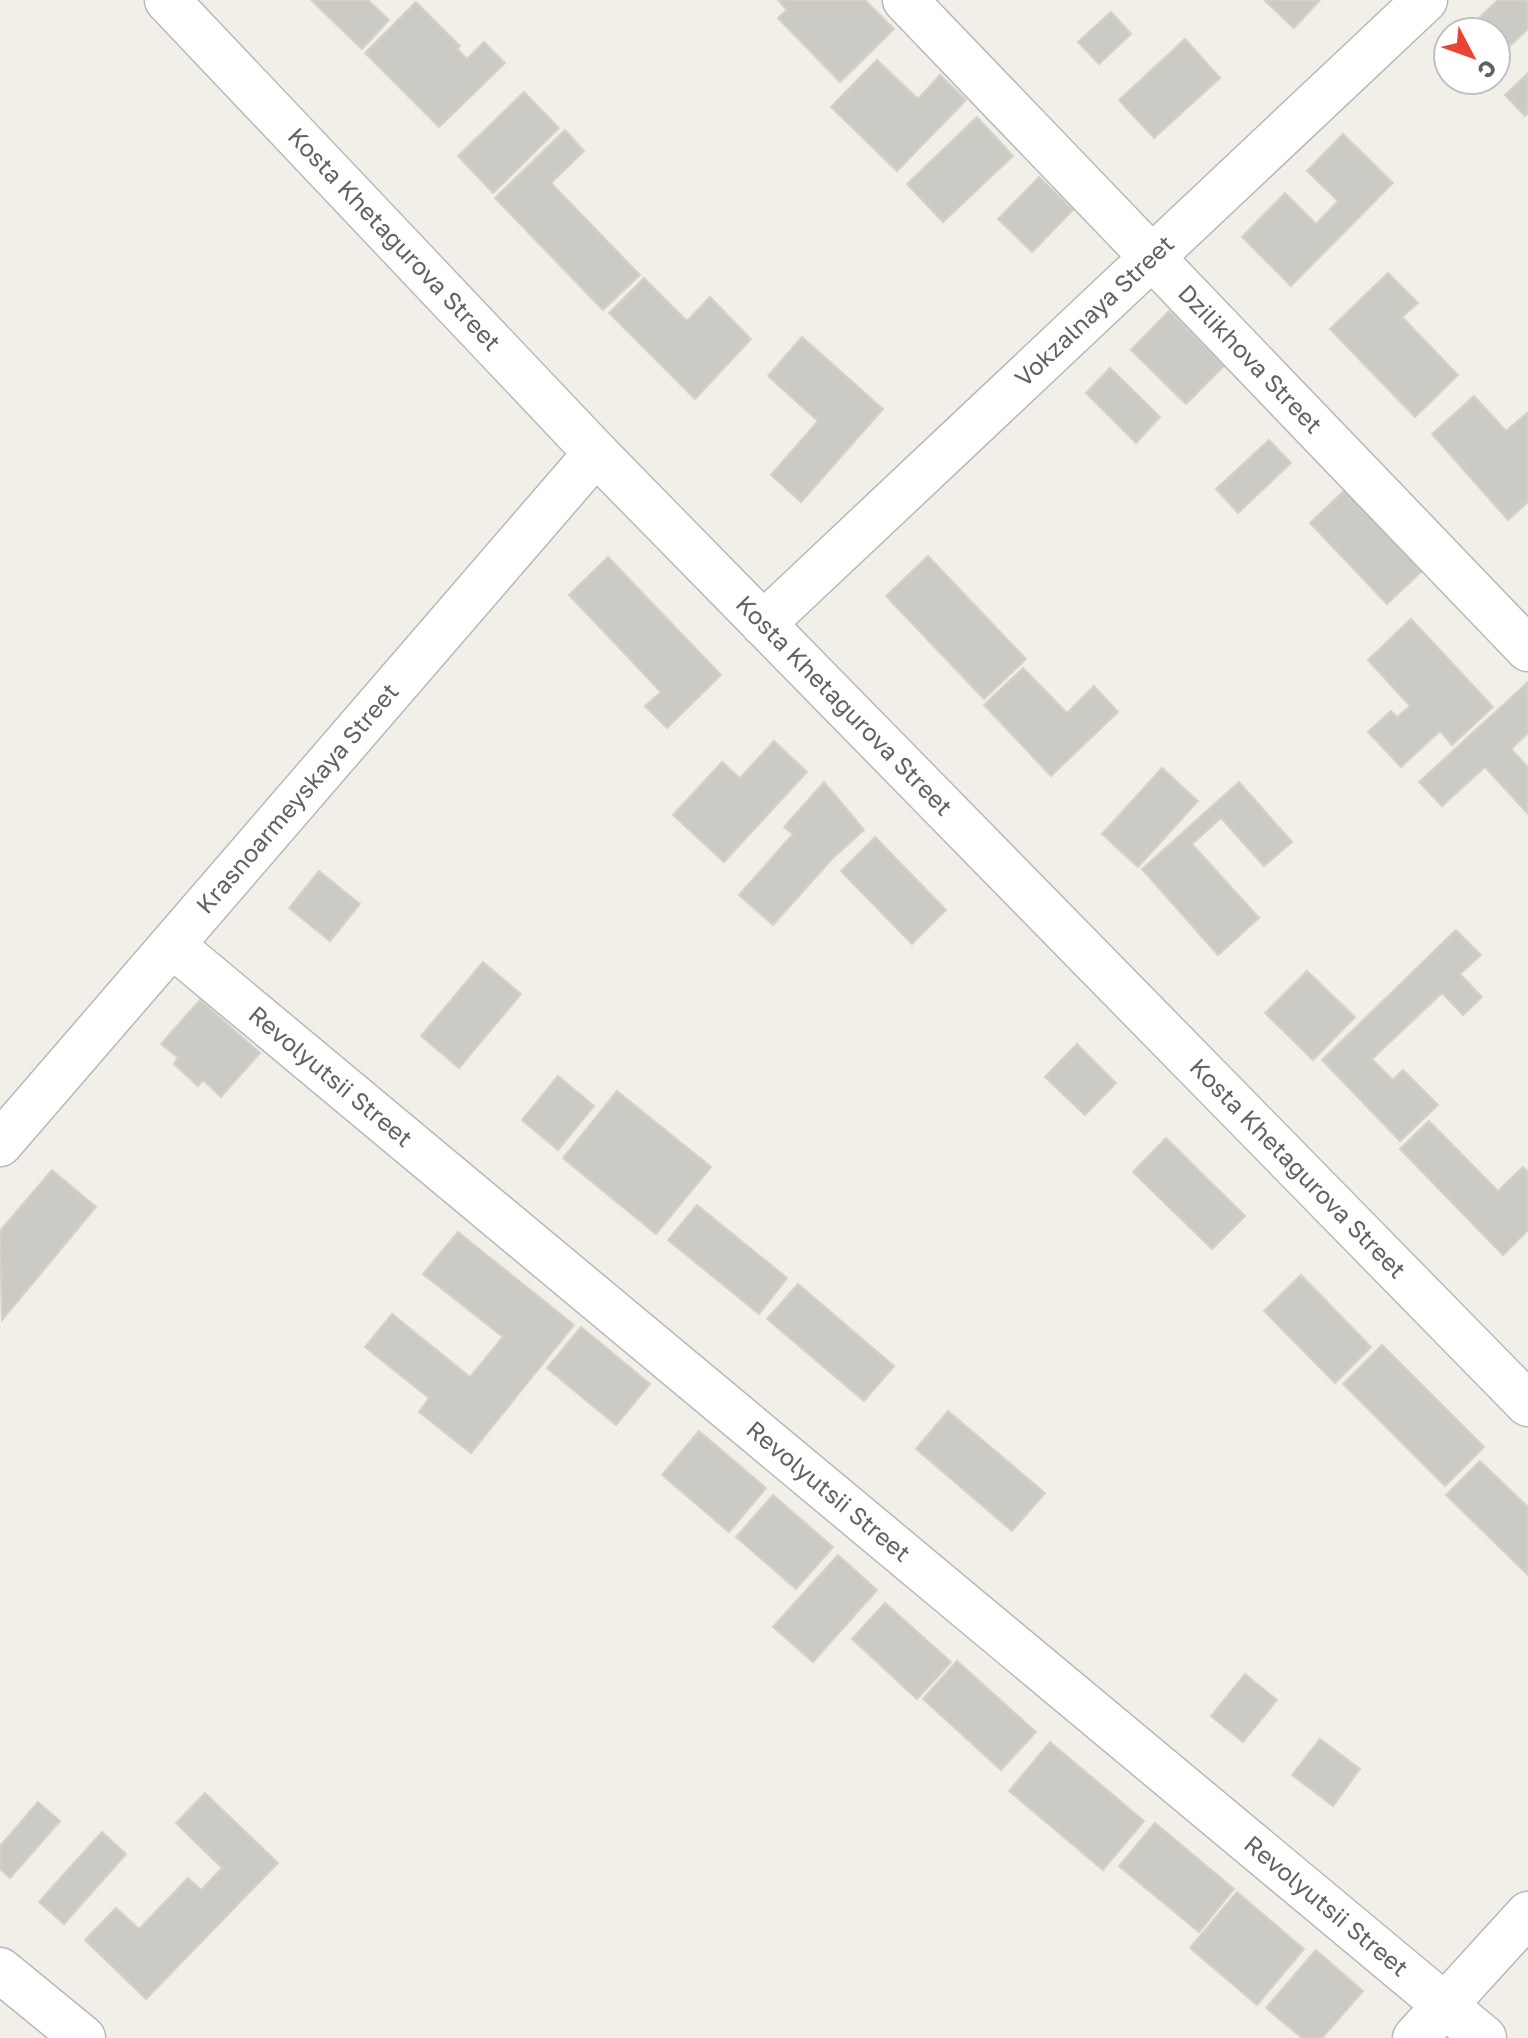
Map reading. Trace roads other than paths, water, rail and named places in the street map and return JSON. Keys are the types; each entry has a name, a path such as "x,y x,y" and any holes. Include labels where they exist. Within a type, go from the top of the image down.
{"street":[{"name":"Kosta Khetagurova Street","path":"167,0 596,453 1528,1404"},
{"name":"Dzilikhova Street","path":"905,0 1528,649"},
{"name":"Vokzalnaya Street","path":"763,624 1425,0"},
{"name":"Krasnoarmeyskaya Street","path":"0,1144 596,453"},
{"name":"Revolyutsii Street","path":"172,945 1484,2038"},
{"path":"1415,2038 1528,1914"},
{"path":"0,1970 83,2038"}]}
